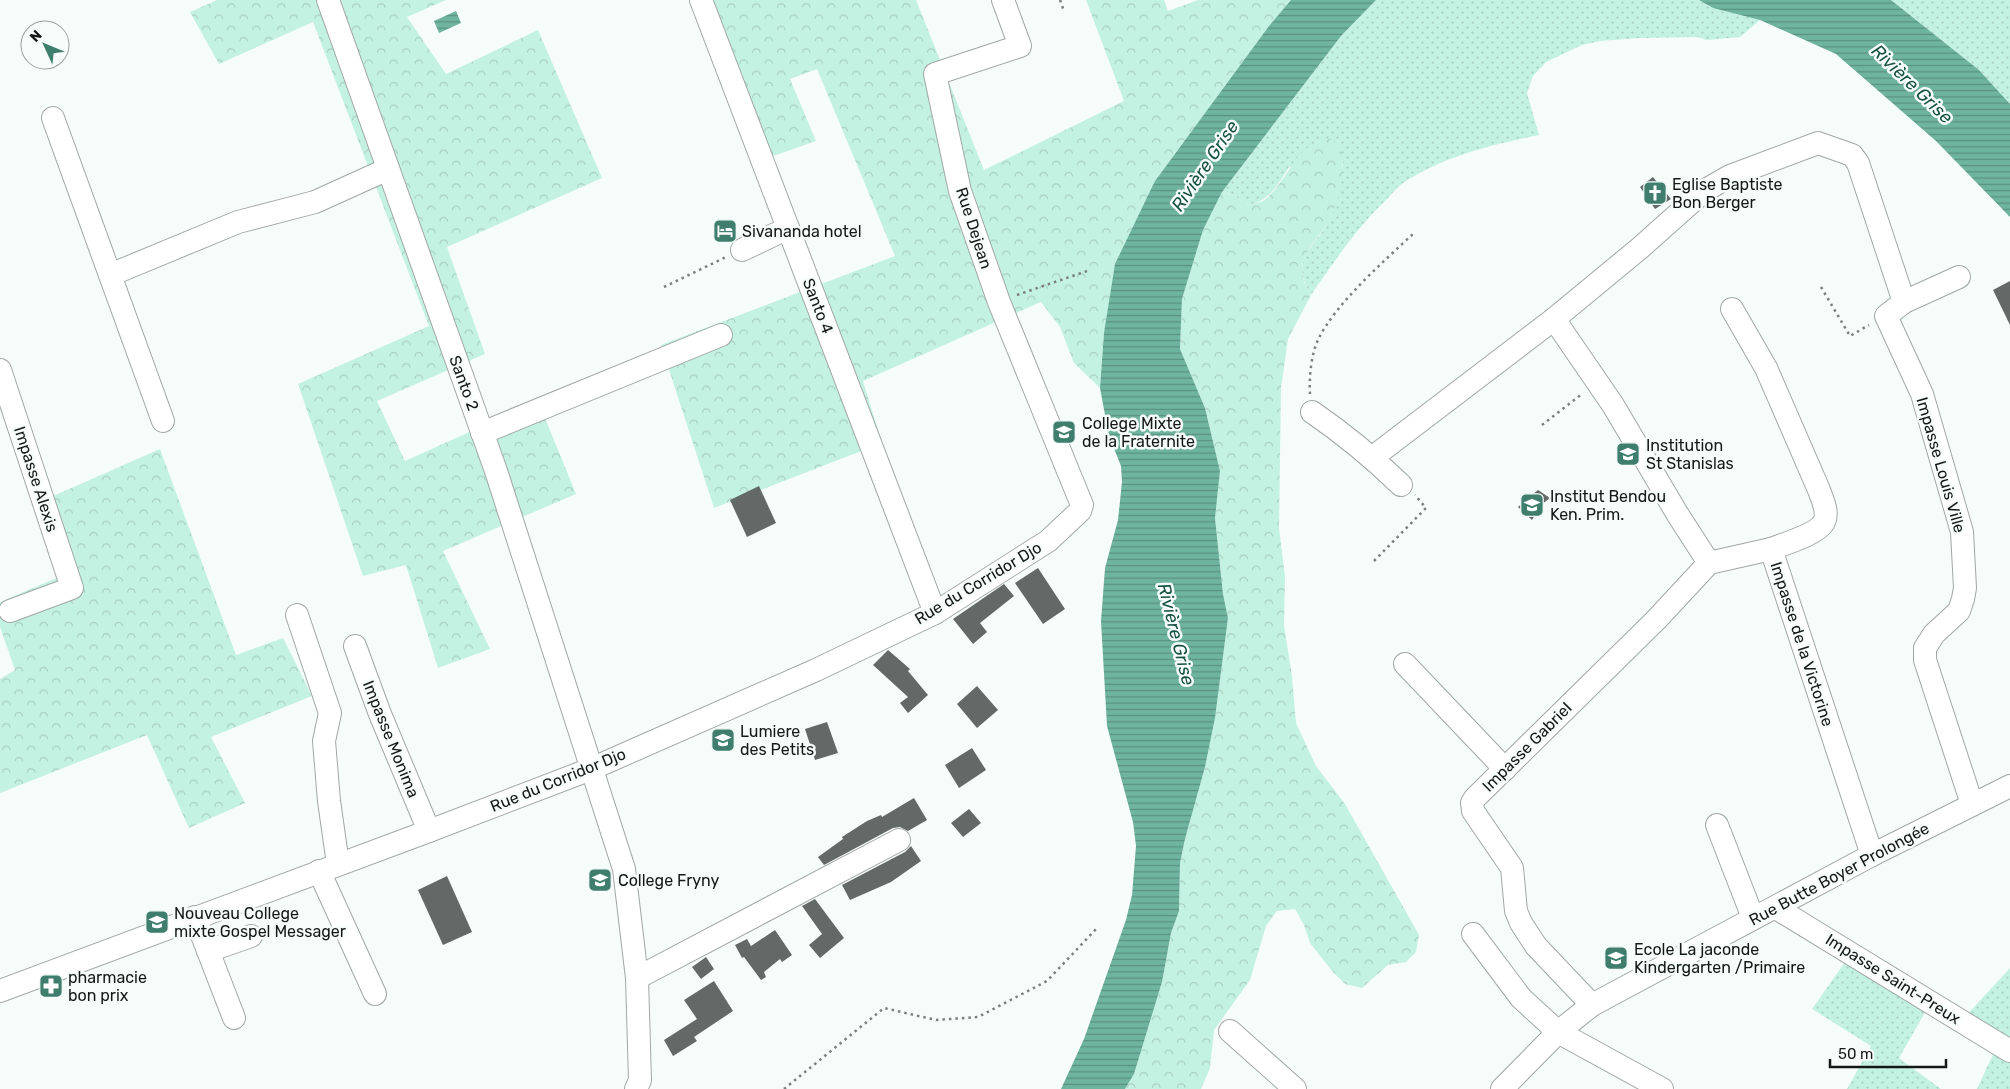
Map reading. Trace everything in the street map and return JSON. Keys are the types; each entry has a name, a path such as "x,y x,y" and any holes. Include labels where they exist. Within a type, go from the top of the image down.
{"street":[{"name":"Santo 2","path":"328,0 482,433 624,869 637,978 640,1080 636,1089"},
{"name":"Santo 4","path":"701,0 935,613"},
{"name":"Rue Dejean","path":"1003,0 1020,46 936,74 960,191 999,302 1082,505"},
{"path":"54,118 163,421"},
{"path":"1372,457 1554,319 1640,248 1704,190 1730,176 1818,143 1852,155 1858,163 1904,302"},
{"path":"110,275 238,222 315,202 388,169"},
{"path":"742,250 788,228"},
{"path":"1886,316 1904,302 1959,277"},
{"path":"1732,309 1766,368 1819,490 1825,510 1824,521 1817,530 1771,549"},
{"name":"Impasse Louis Ville","path":"1886,316 1922,394 1962,532 1963,599 1958,611 1934,634 1925,648 1925,660 1972,804"},
{"path":"1554,319 1613,405 1678,515 1709,563"},
{"path":"482,433 721,335"},
{"name":"Impasse Alexis","path":"0,370 72,588 10,611"},
{"path":"1312,412 1372,457 1401,485"},
{"name":"Rue du Corridor Djo","path":"0,991 592,768 816,670 935,613 1048,541 1080,511 1082,505"},
{"name":"Impasse de la Victorine","path":"1709,563 1771,549 1872,855"},
{"name":"Impasse Gabriel","path":"1592,1005 1536,946 1521,923 1516,911 1512,868 1474,811 1472,803 1555,721 1583,690 1656,620 1709,563"},
{"path":"297,615 330,713 324,741 329,801 329,867 374,994"},
{"name":"Impasse Monima","path":"355,646 380,714 429,831"},
{"path":"1405,664 1505,769"},
{"name":"Rue Butte Boyer Prolongée","path":"1502,1089 1558,1032 1592,1005 1872,855 1972,804 2009,788"},
{"path":"1717,825 1753,918"},
{"path":"637,978 899,840"},
{"name":"Impasse Saint-Preux","path":"1776,908 2010,1051"},
{"path":"195,917 234,1018"},
{"path":"1473,934 1521,998 1558,1032 1662,1089"},
{"path":"208,951 251,936"},
{"path":"1230,1031 1295,1089"}],"path":[{"path":"1060,0 1064,11"},
{"path":"1312,412 1309,378 1317,341 1340,308 1413,234"},
{"path":"664,287 742,250"},
{"path":"999,302 1090,270"},
{"path":"1821,287 1850,336 1886,316"},
{"path":"1542,425 1597,382"},
{"path":"1374,561 1426,508 1410,489 1401,485"},
{"path":"784,1089 884,1008 936,1020 978,1017 1047,980 1098,927"}],"green space":[{"path":"217,0 446,0 407,17 446,74 538,30 602,178 447,247 485,354 377,401 405,461 538,401 576,494 443,551 490,649 438,668 406,565 363,576 298,384 429,326 313,22 219,64 190,12"},
{"path":"689,0 916,0 984,170 1124,101 1086,0 1164,0 1168,11 1198,0 1291,0 1269,26 1155,181 1104,333 1100,388 1074,363 1060,327 1041,302 863,381 882,443 714,508 661,345 895,256 817,69 790,79 816,141 751,164 717,58"},
{"path":"1376,0 1699,0 1713,8 1760,20 1740,37 1707,40 1697,37 1600,41 1582,45 1546,62 1533,76 1527,93 1539,135 1486,147 1451,159 1403,183 1354,235 1311,295 1302,271 1303,262 1306,254 1324,229 1333,212 1339,191 1343,162 1289,167 1268,196 1248,206 1235,196 1222,192 1341,36"},
{"path":"1891,0 2010,0 2010,104 1979,70"},
{"path":"1331,139 1336,143 1342,155 1341,183 1330,219 1305,256 1302,270 1303,277 1311,295 1288,339 1281,388 1279,528 1285,577 1284,626 1292,676 1296,723 1316,766 1345,804 1419,935 1416,952 1406,962 1388,965 1362,988 1345,984 1310,943 1304,925 1295,909 1277,911 1266,926 1250,980 1214,1030 1210,1068 1201,1089 1125,1089 1134,1074 1162,982 1171,933 1179,911 1180,863 1205,767 1215,718 1228,618 1223,594 1215,518 1220,471 1205,408 1180,349 1182,299 1203,230 1222,192 1235,196 1248,206 1263,201 1272,193 1292,164 1308,147"},
{"path":"160,449 236,655 283,638 312,696 211,737 245,803 189,828 147,735 0,793 0,679 15,670 0,627 0,602 59,577 35,504"},
{"path":"1848,958 1927,1009 1899,1058 1941,1089 1847,1089 1871,1046 1812,1009"},
{"path":"2010,968 2010,1044 1963,1019"},
{"path":"1995,1050 2010,1059 2010,1089 1977,1089"}],"water":[{"name":"Rivière Grise","path":"1291,0 1376,0 1341,36 1222,192 1203,230 1182,299 1180,349 1205,408 1220,471 1215,518 1223,594 1228,618 1215,718 1205,767 1180,863 1179,911 1171,933 1162,982 1134,1074 1125,1089 1061,1089 1084,1039 1126,920 1132,895 1136,846 1133,822 1107,726 1101,621 1105,568 1118,520 1122,482 1121,466 1109,436 1100,388 1104,333 1115,264 1155,181 1269,26"},
{"name":"Rivière Grise","path":"1699,0 1891,0 1979,70 2010,104 2010,217 1936,141 1836,54 1760,20 1713,8"},
{"path":"456,11 461,23 439,33 434,21"}],"building":[{"name":"Eglise Baptiste Bon Berger","path":"1653,177 1671,199 1655,209 1640,187"},
{"path":"2010,281 2010,325 1993,290"},
{"path":"759,486 776,523 747,537 730,500"},
{"path":"1538,490 1550,498 1541,505 1532,520 1518,507"},
{"path":"1038,568 1065,609 1043,624 1015,583"},
{"path":"1004,584 1014,596 980,623 987,632 973,644 953,619"},
{"path":"888,650 910,669 908,671 928,695 908,713 900,703 908,697 873,665"},
{"path":"977,686 998,710 977,728 957,704"},
{"path":"827,722 838,753 815,760 805,729"},
{"path":"972,748 986,770 959,788 945,765"},
{"path":"914,798 927,820 908,831 900,827 893,828 824,865 818,857 843,839 842,837 867,821 881,815 882,817"},
{"path":"969,809 981,823 963,837 951,823"},
{"path":"911,846 921,861 891,882 850,900 842,885 905,852"},
{"path":"447,876 472,932 443,945 418,890"},
{"path":"815,899 844,938 820,958 809,945 822,934 802,906"},
{"path":"775,930 792,955 782,962 780,959 764,972 766,977 761,980 744,957 742,958 735,945 747,939 751,946"},
{"path":"706,957 714,969 701,979 692,967"},
{"path":"714,981 733,1011 694,1037 697,1041 673,1056 664,1040 697,1019 684,1000"}],"place":[{"name":"Eglise Baptiste Bon Berger","path":"1655,193"},
{"name":"Sivananda hotel","path":"725,231"},
{"name":"College Mixte de la Fraternite","path":"1064,432"},
{"name":"Institution St Stanislas","path":"1628,454"},
{"name":"Institut Bendou Ken. Prim.","path":"1532,505"},
{"name":"Lumiere des Petits","path":"723,740"},
{"name":"College Fryny","path":"600,880"},
{"name":"Nouveau College mixte Gospel Messager","path":"157,922"},
{"name":"Ecole La jaconde Kindergarten /Primaire","path":"1616,958"},
{"name":"pharmacie bon prix","path":"51,986"}]}
